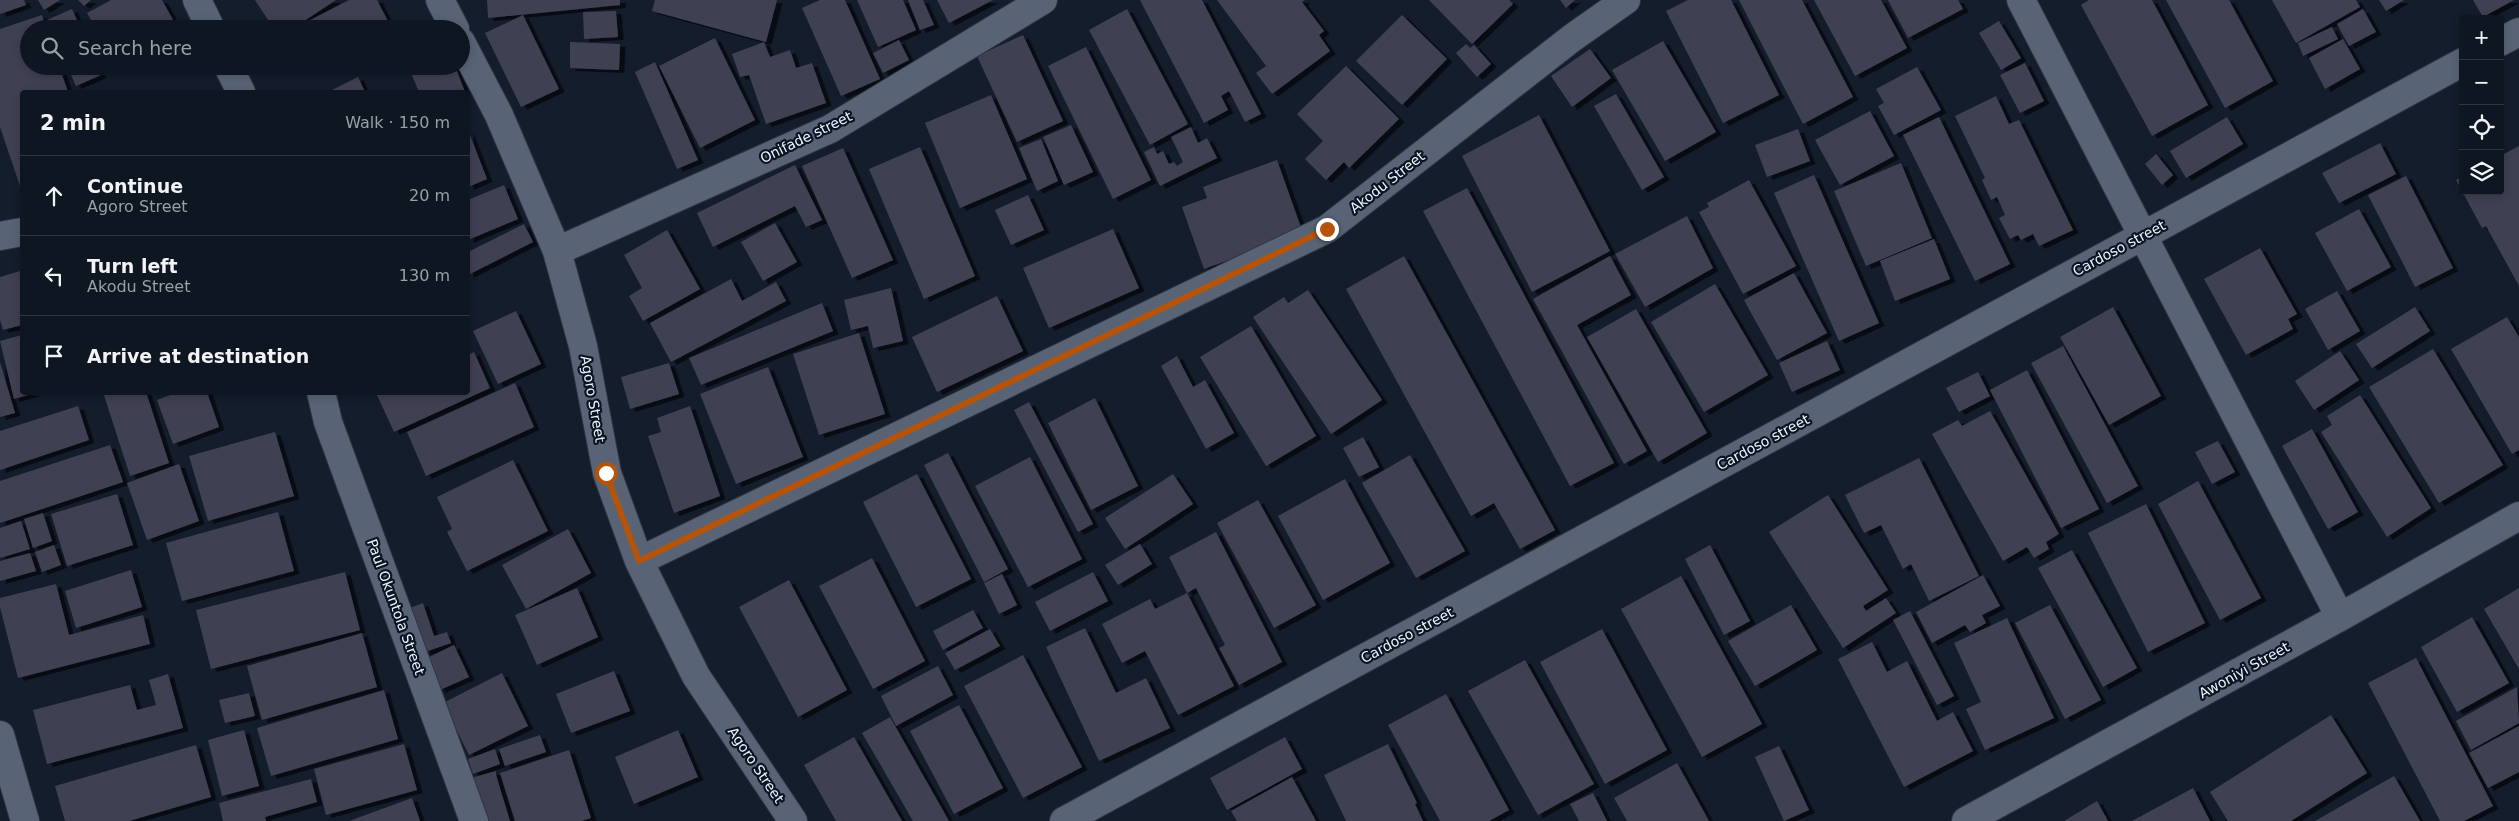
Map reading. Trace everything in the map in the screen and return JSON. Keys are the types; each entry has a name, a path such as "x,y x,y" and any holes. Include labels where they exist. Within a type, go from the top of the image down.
{"street":[{"path":"197,0 207,20"},
{"path":"440,0 450,20"},
{"name":"Onifade street","path":"557,251 830,129 1043,0"},
{"name":"Akodu Street","path":"639,561 1327,229 1572,38 1626,0"},
{"path":"2021,0 2340,618"},
{"path":"2504,40 2519,32"},
{"name":"Agoro Street","path":"470,59 499,115 557,251 583,346 606,473 639,561 696,676 793,821"},
{"name":"Cardoso street","path":"1064,821 2459,64"},
{"path":"232,75 240,90"},
{"path":"0,236 20,232"},
{"name":"Paul Okuntola Street","path":"322,395 328,422 474,821"},
{"name":"Awoniyi Street","path":"1966,821 2340,618 2519,516"},
{"path":"0,735 25,821"}],"building":[{"path":"0,0 24,0 26,5 0,14"},
{"path":"38,0 60,0 44,10"},
{"path":"78,0 91,0 84,6"},
{"path":"111,0 162,0 173,20 91,20 87,13"},
{"path":"255,0 336,0 306,20 268,20"},
{"path":"349,0 377,0 387,20 310,20"},
{"path":"487,0 620,0 620,5 488,18"},
{"path":"655,0 777,0 766,42 652,11"},
{"path":"820,0 845,0 880,79 841,96 802,8"},
{"path":"857,0 903,0 916,30 878,47"},
{"path":"908,0 923,0 934,25 920,30"},
{"path":"937,0 993,0 949,23"},
{"path":"1140,0 1202,0 1261,114 1245,122 1229,91 1221,96 1228,110 1204,123"},
{"path":"1217,0 1305,0 1302,2 1324,31 1319,35 1330,51 1272,94 1256,73 1266,66"},
{"path":"1429,0 1509,0 1513,4 1472,44"},
{"path":"1560,0 1575,0 1566,8"},
{"path":"1688,0 1731,0 1779,95 1723,123 1666,11"},
{"path":"1739,0 1802,0 1853,97 1803,124"},
{"path":"1814,0 1881,0 1907,48 1855,76"},
{"path":"1888,0 1958,0 1963,9 1908,38"},
{"path":"2089,0 2152,0 2208,105 2152,136 2081,5"},
{"path":"2166,0 2229,0 2273,81 2225,108"},
{"path":"2272,0 2356,0 2360,7 2296,43"},
{"path":"2379,0 2404,0 2386,11"},
{"path":"2473,0 2514,0 2487,15 2482,15"},
{"path":"72,9 77,20 47,20"},
{"path":"1127,9 1188,124 1150,145 1089,30"},
{"path":"2363,9 2376,32 2349,46 2337,24"},
{"path":"616,11 618,37 584,39 583,12"},
{"path":"42,15 43,20 27,20"},
{"path":"523,15 559,89 521,107 485,33"},
{"path":"1402,15 1447,59 1402,105 1356,61"},
{"path":"1999,21 2021,58 2001,70 1979,33"},
{"path":"20,22 20,75 62,75 67,90 20,90 20,186 0,127 0,29"},
{"path":"2332,27 2338,39 2303,56 2298,43"},
{"path":"1023,35 1063,121 1017,142 977,56"},
{"path":"715,38 755,120 700,148 659,66"},
{"path":"2343,39 2360,69 2325,89 2309,58"},
{"path":"899,40 909,60 883,73 873,53"},
{"path":"1663,41 1716,132 1665,161 1612,70"},
{"path":"570,42 620,44 619,70 570,68"},
{"path":"764,42 770,57 790,50 796,68 812,63 826,103 766,124 749,75 740,77 732,54"},
{"path":"1466,44 1470,48 1474,45 1491,64 1477,77 1456,53"},
{"path":"1086,47 1151,180 1113,199 1048,66"},
{"path":"1590,49 1611,78 1572,107 1551,76"},
{"path":"655,62 698,160 677,169 635,72"},
{"path":"2025,63 2044,101 2020,113 2000,75"},
{"path":"1346,66 1399,119 1349,168 1344,162 1326,180 1305,159 1323,141 1297,114"},
{"path":"1917,67 1941,110 1894,135 1878,106 1884,103 1876,89"},
{"path":"71,75 101,75 76,86"},
{"path":"412,75 458,75 464,90 418,90"},
{"path":"358,77 364,90 332,90"},
{"path":"1616,94 1664,177 1642,190 1594,106"},
{"path":"991,95 1027,179 960,208 925,123"},
{"path":"1996,96 2009,124 2019,120 2073,230 2039,246 2033,234 2021,240 2018,235 2010,239 1999,218 2005,215 1997,197 1991,200 1982,180 1985,178 1955,116"},
{"path":"1870,111 1894,156 1840,185 1815,140"},
{"path":"1539,115 1610,251 1532,292 1462,156"},
{"path":"1939,117 2010,264 1975,281 1903,135"},
{"path":"2227,117 2243,144 2186,178 2170,151"},
{"path":"1071,125 1093,172 1064,185 1043,137"},
{"path":"1191,127 1198,143 1207,138 1217,158 1160,186 1144,152 1154,147 1157,154 1163,151 1169,164 1174,162 1177,166 1183,162 1171,137"},
{"path":"1798,129 1810,161 1767,177 1755,145"},
{"path":"470,135 487,179 470,186"},
{"path":"1041,139 1058,181 1037,191 1019,148"},
{"path":"2380,143 2396,174 2339,203 2322,173"},
{"path":"2519,146 2519,286 2486,226 2482,228 2464,195 2504,195 2504,154"},
{"path":"920,147 975,276 924,299 869,169"},
{"path":"843,148 893,260 852,278 802,166"},
{"path":"2156,154 2173,175 2162,185 2145,164"},
{"path":"1277,160 1303,233 1204,269 1182,207 1207,198 1203,187"},
{"path":"1901,163 1932,238 1866,266 1834,191"},
{"path":"795,165 822,220 806,227 795,206 713,247 697,213"},
{"path":"1814,175 1879,323 1839,341 1774,193"},
{"path":"2406,176 2453,268 2415,287 2368,195"},
{"path":"1749,180 1796,266 1743,294 1699,212 1709,207 1707,203"},
{"path":"504,185 518,219 470,239 470,199"},
{"path":"1467,188 1614,463 1570,486 1423,211"},
{"path":"1028,195 1044,230 1011,245 995,210"},
{"path":"2359,209 2391,267 2347,291 2315,233"},
{"path":"1687,216 1713,268 1645,307 1615,254"},
{"path":"775,223 797,262 763,281 741,242"},
{"path":"524,224 533,242 470,274 470,251"},
{"path":"1113,229 1139,288 1049,328 1023,268"},
{"path":"667,230 700,289 643,321 629,296 642,288 624,255"},
{"path":"1934,239 1950,279 1895,301 1880,261"},
{"path":"2260,248 2297,314 2288,319 2293,329 2246,355 2204,279"},
{"path":"1404,256 1555,530 1520,549 1494,503 1471,516 1346,289"},
{"path":"1610,256 1631,295 1577,325 1647,451 1624,464 1533,299"},
{"path":"20,271 20,326 3,330 0,320 0,277"},
{"path":"1794,273 1827,333 1777,360 1744,300"},
{"path":"731,279 742,301 776,282 786,301 671,362 650,323"},
{"path":"1715,284 1768,375 1704,412 1651,322"},
{"path":"891,288 903,341 873,348 868,326 851,330 844,300"},
{"path":"1308,290 1382,400 1331,434 1253,317 1284,297 1288,303"},
{"path":"2337,291 2360,331 2328,350 2305,309"},
{"path":"997,296 1023,351 937,392 912,337"},
{"path":"822,303 833,331 701,385 689,358"},
{"path":"2113,307 2161,396 2109,425 2060,337"},
{"path":"2415,307 2430,331 2372,368 2356,344"},
{"path":"1636,309 1707,433 1658,462 1587,337"},
{"path":"516,311 541,364 498,384 473,331"},
{"path":"2507,317 2519,337 2519,450 2512,454 2451,349"},
{"path":"1251,326 1316,436 1266,466 1200,357"},
{"path":"859,333 885,414 819,435 793,354"},
{"path":"20,336 20,395 28,395 14,399 0,341"},
{"path":"1827,341 1840,370 1792,392 1779,363"},
{"path":"2063,346 2138,486 2107,503 2031,363"},
{"path":"2433,349 2503,465 2439,503 2369,387"},
{"path":"2340,351 2359,380 2314,410 2295,381"},
{"path":"474,352 490,388 394,432 377,395 470,395 470,354"},
{"path":"1177,356 1193,387 1205,380 1234,433 1206,449 1161,366"},
{"path":"0,362 15,413 0,417"},
{"path":"669,363 679,394 630,409 621,377"},
{"path":"768,367 803,457 736,484 700,394"},
{"path":"2027,370 2099,509 2061,528 1990,390"},
{"path":"1978,372 1990,396 1959,412 1946,388"},
{"path":"515,383 534,427 426,476 407,432"},
{"path":"104,395 147,395 169,463 130,476"},
{"path":"170,395 208,395 219,427 173,444 157,400"},
{"path":"2360,395 2431,508 2387,537 2321,432 2332,425 2327,416"},
{"path":"1095,398 1138,486 1091,510 1048,423"},
{"path":"1029,402 1093,524 1078,532 1014,410"},
{"path":"78,406 89,440 0,470 0,431"},
{"path":"690,406 720,496 674,513 648,436 661,432 657,418"},
{"path":"1990,411 2059,534 2046,542 2049,549 2034,558 2027,547 2003,561 1932,434 1958,420 1962,426"},
{"path":"2312,429 2358,512 2328,529 2282,446"},
{"path":"275,432 294,496 208,521 189,456"},
{"path":"1363,437 1379,467 1359,477 1343,448"},
{"path":"2218,441 2235,472 2212,484 2195,452"},
{"path":"110,445 123,482 0,523 0,481"},
{"path":"948,453 1008,569 984,582 924,465"},
{"path":"1410,455 1465,551 1416,578 1362,483"},
{"path":"1030,457 1082,559 1028,587 975,486"},
{"path":"1919,458 1979,576 1929,601 1911,564 1903,569 1881,525 1864,533 1845,495"},
{"path":"513,460 548,531 467,571 447,532 452,529 437,497"},
{"path":"179,464 199,521 147,540 127,483"},
{"path":"917,474 971,579 916,607 863,502"},
{"path":"1173,474 1193,504 1125,549 1105,518"},
{"path":"1345,479 1390,563 1323,600 1278,516"},
{"path":"2198,481 2261,598 2220,620 2158,504"},
{"path":"117,494 133,545 67,566 51,514"},
{"path":"1828,495 1888,590 1863,606 1866,611 1886,598 1896,613 1843,648 1769,532"},
{"path":"1258,500 1316,605 1274,628 1217,523"},
{"path":"2146,504 2205,623 2148,652 2088,533"},
{"path":"278,512 294,571 182,601 166,543"},
{"path":"43,513 52,541 33,548 24,519"},
{"path":"21,521 30,549 0,558 0,528"},
{"path":"568,529 591,573 526,609 502,565"},
{"path":"1216,532 1282,662 1239,685 1219,648 1225,645 1196,588 1187,593 1169,557"},
{"path":"1140,544 1152,564 1118,585 1105,565"},
{"path":"54,545 61,565 42,572 35,552"},
{"path":"1710,545 1750,621 1724,635 1685,559"},
{"path":"2072,550 2137,668 2103,687 2038,568"},
{"path":"30,553 36,571 0,581 0,561"},
{"path":"872,558 925,661 873,689 819,586"},
{"path":"131,570 142,607 76,628 65,591"},
{"path":"345,572 360,630 211,669 196,610"},
{"path":"1093,572 1108,601 1050,631 1035,602"},
{"path":"1002,574 1017,605 999,614 984,583"},
{"path":"1983,575 2000,606 1982,615 1986,623 1970,632 1965,625 1932,643 1916,612"},
{"path":"1681,576 1762,724 1702,757 1621,609"},
{"path":"789,580 847,690 798,717 739,607"},
{"path":"56,584 69,635 143,615 150,644 18,678 0,607 0,598"},
{"path":"577,588 598,637 537,665 515,615"},
{"path":"2519,588 2519,669 2484,609"},
{"path":"1187,593 1234,686 1178,715 1145,651 1122,663 1102,624 1150,599 1155,609"},
{"path":"423,603 434,636 447,632 451,643 425,652 410,608"},
{"path":"1791,605 1817,650 1755,686 1728,641"},
{"path":"2050,605 2101,700 2065,719 2015,623"},
{"path":"973,610 983,628 943,650 933,631"},
{"path":"1910,611 1954,696 1937,705 1893,620"},
{"path":"2472,617 2509,683 2457,712 2421,647"},
{"path":"2007,618 2054,718 1985,750 1966,709 1981,702 1954,643"},
{"path":"1085,628 1116,693 1146,678 1170,728 1099,761 1046,647"},
{"path":"990,629 1000,646 955,670 945,653"},
{"path":"1602,629 1667,750 1605,784 1540,662"},
{"path":"362,633 377,687 262,720 247,666"},
{"path":"1872,642 1887,672 1907,661 1937,721 1953,712 1973,751 1904,787 1838,659"},
{"path":"454,645 469,677 440,690 425,659"},
{"path":"1023,655 1082,767 1023,798 964,686"},
{"path":"2416,658 2493,806 2464,821 2440,821 2368,683"},
{"path":"1525,660 1594,784 1538,815 1468,691"},
{"path":"938,666 953,695 896,726 881,696"},
{"path":"614,671 630,711 571,733 556,694"},
{"path":"502,673 528,726 469,755 443,703"},
{"path":"168,674 183,728 47,764 33,710 130,685 137,710 156,705 149,680"},
{"path":"2517,687 2519,723 2471,750 2456,721"},
{"path":"384,690 398,739 271,776 257,728"},
{"path":"249,693 255,716 225,723 219,700"},
{"path":"1446,694 1509,810 1489,821 1440,821 1388,725"},
{"path":"959,705 1003,788 954,814 910,731"},
{"path":"2331,715 2367,773 2291,821 2228,821 2210,792"},
{"path":"890,717 949,821 913,821 862,733"},
{"path":"2519,726 2519,772 2488,788 2469,753"},
{"path":"244,730 259,786 222,796 208,740"},
{"path":"678,730 698,777 634,804 615,757"},
{"path":"540,735 546,752 505,766 499,749"},
{"path":"854,737 902,821 836,821 804,765"},
{"path":"1285,737 1302,769 1227,810 1210,778"},
{"path":"404,744 417,790 326,815 314,769"},
{"path":"1388,744 1417,803 1415,804 1423,821 1346,821 1324,775"},
{"path":"196,745 211,797 129,821 65,821 55,786"},
{"path":"1779,746 1809,810 1784,821 1755,757"},
{"path":"495,749 500,764 473,774 468,759"},
{"path":"569,750 591,818 581,821 515,821 500,773"},
{"path":"1677,763 1709,821 1627,821 1614,798"},
{"path":"496,771 510,821 485,821 471,778"},
{"path":"2394,776 2420,821 2315,821"},
{"path":"1292,777 1316,821 1237,821 1231,811"},
{"path":"311,779 317,802 265,817 266,821 223,821 219,803"},
{"path":"2193,788 2210,821 2132,821"},
{"path":"1593,793 1607,821 1579,821 1570,804"},
{"path":"412,798 420,821 349,821"},
{"path":"2097,801 2108,821 2064,821"}],"route":[{"path":"606,473 639,561 1327,229"}]}
